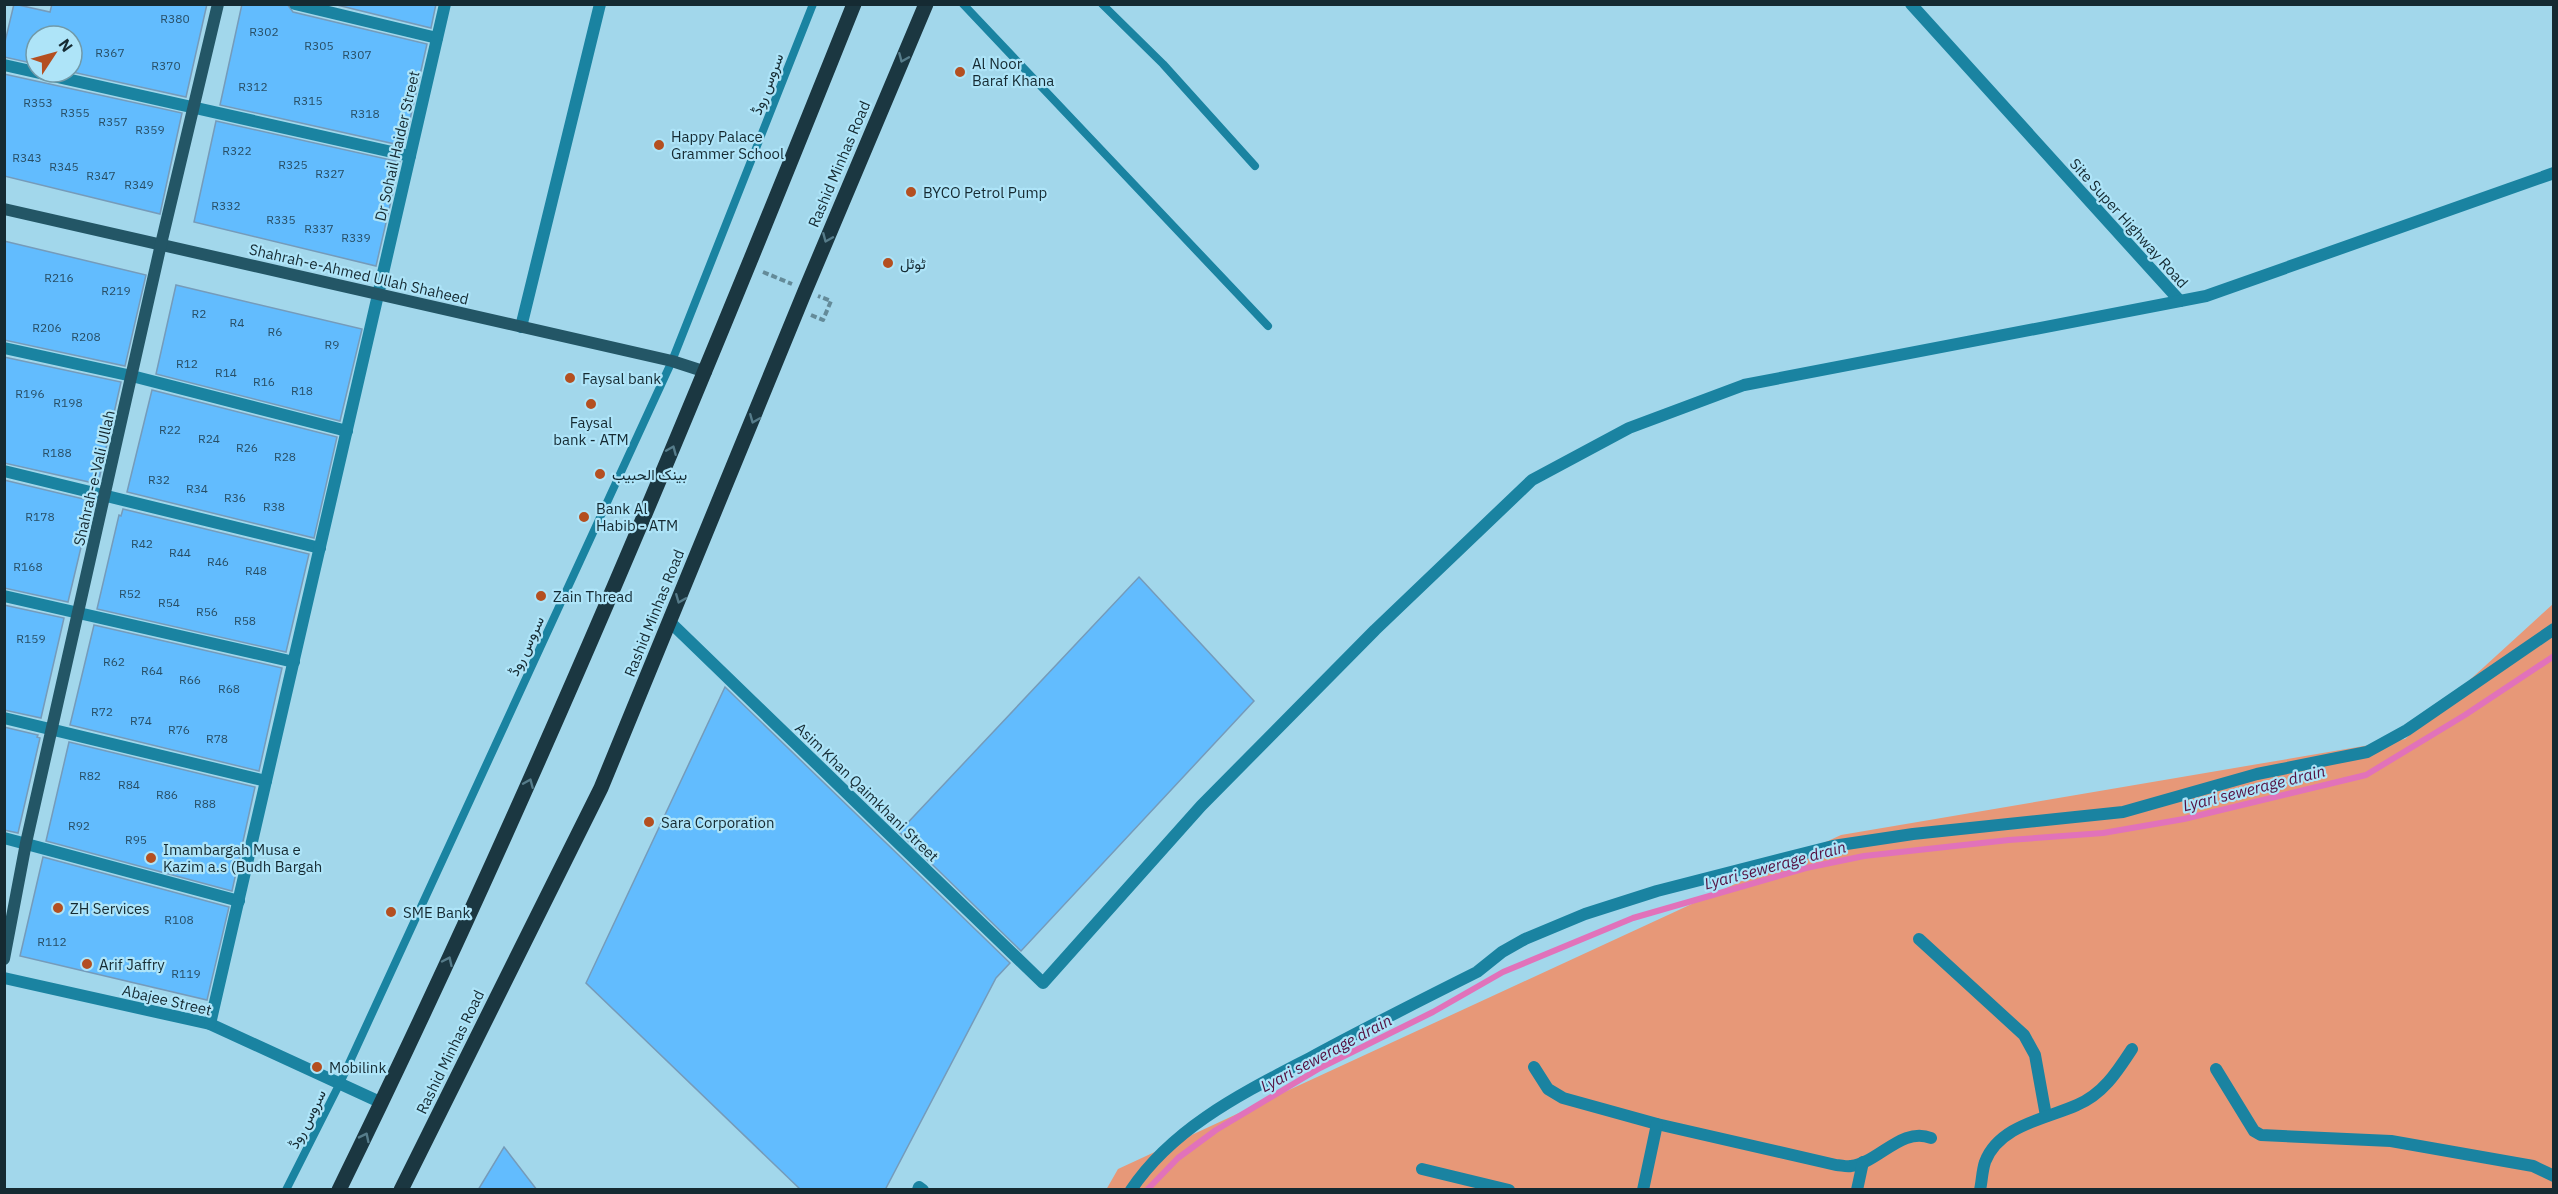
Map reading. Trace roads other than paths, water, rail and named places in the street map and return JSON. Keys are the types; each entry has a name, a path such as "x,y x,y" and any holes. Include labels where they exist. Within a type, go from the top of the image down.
{"main road":[{"path":"339,1190 382,1103 503,842 706,372 854,4"},
{"name":"Rashid Minhas Road","path":"401,1190 601,788 805,291 926,4"}],"street":[{"name":"Shahrah-e-Vali Ullah","path":"4,959 51,729 218,4"},
{"path":"295,4 437,38"},
{"name":"Dr Sohail Haider Street","path":"210,1024 445,4"},
{"path":"521,327 600,4"},
{"name":"Site Super Highway Road","path":"1911,4 2180,301 2206,296 2553,173"},
{"path":"4,65 410,156"},
{"name":"Shahrah-e-Ahmed Ullah Shaheed","path":"4,209 672,361 706,372"},
{"name":"Asim Khan Qaimkhani Street","path":"670,622 1043,983 1201,806 1376,630 1532,480 1629,428 1744,384 2180,301"},
{"path":"4,348 132,376 347,431"},
{"path":"4,471 105,494 320,549"},
{"path":"4,596 294,662"},
{"path":"1131,1190 1142,1174 1187,1130 1237,1096 1477,972 1502,952 1525,939 1586,914 1657,891 1833,846 1924,833 2123,812 2257,774 2367,752 2407,730 2553,629"},
{"path":"4,718 267,781"},
{"path":"4,838 239,901"},
{"path":"1919,939 2024,1035 2035,1054 2046,1116"},
{"name":"Abajee Street","path":"4,978 210,1024 382,1103"},
{"path":"1980,1190 1986,1161 2002,1137 2046,1116 2079,1104 2112,1080 2132,1049"},
{"path":"1534,1067 1548,1089 1563,1098 1657,1124 1836,1165 1852,1166 1863,1162 1908,1138 1924,1136 1931,1138"},
{"path":"2216,1069 2254,1131 2260,1135 2391,1141 2533,1166 2553,1176"},
{"path":"1643,1190 1657,1124"},
{"path":"1857,1190 1863,1162"},
{"path":"1422,1169 1509,1190"},
{"path":"918,1190 919,1187 923,1190"}],"lane":[{"name":"سروس روڈ","path":"286,1190 340,1083 672,361 813,4"},
{"path":"963,4 1268,326"},
{"path":"1102,4 1163,64 1255,165"}],"waterway":[{"name":"Lyari sewerage drain","path":"1147,1190 1178,1158 1216,1130 1320,1068 1433,1012 1503,972 1633,918 1806,868 1864,856 2009,840 2103,833 2184,819 2366,775 2465,715 2554,656"}],"place":[{"name":"Al Noor Baraf Khana","path":"960,72"},
{"name":"Happy Palace Grammer School","path":"659,145"},
{"name":"BYCO Petrol Pump","path":"911,192"},
{"name":"ٹوٹل","path":"888,263"},
{"name":"Faysal bank","path":"570,378"},
{"name":"Faysal bank - ATM","path":"591,404"},
{"name":"بينک الحبيب","path":"600,474"},
{"name":"Bank Al Habib - ATM","path":"584,517"},
{"name":"Zain Thread","path":"541,596"},
{"name":"Sara Corporation","path":"649,822"},
{"name":"Imambargah Musa e Kazim a.s (Budh Bargah","path":"151,858"},
{"name":"ZH Services","path":"58,908"},
{"name":"SME Bank","path":"391,912"},
{"name":"Arif Jaffry","path":"87,964"},
{"name":"Mobilink","path":"317,1067"}]}
